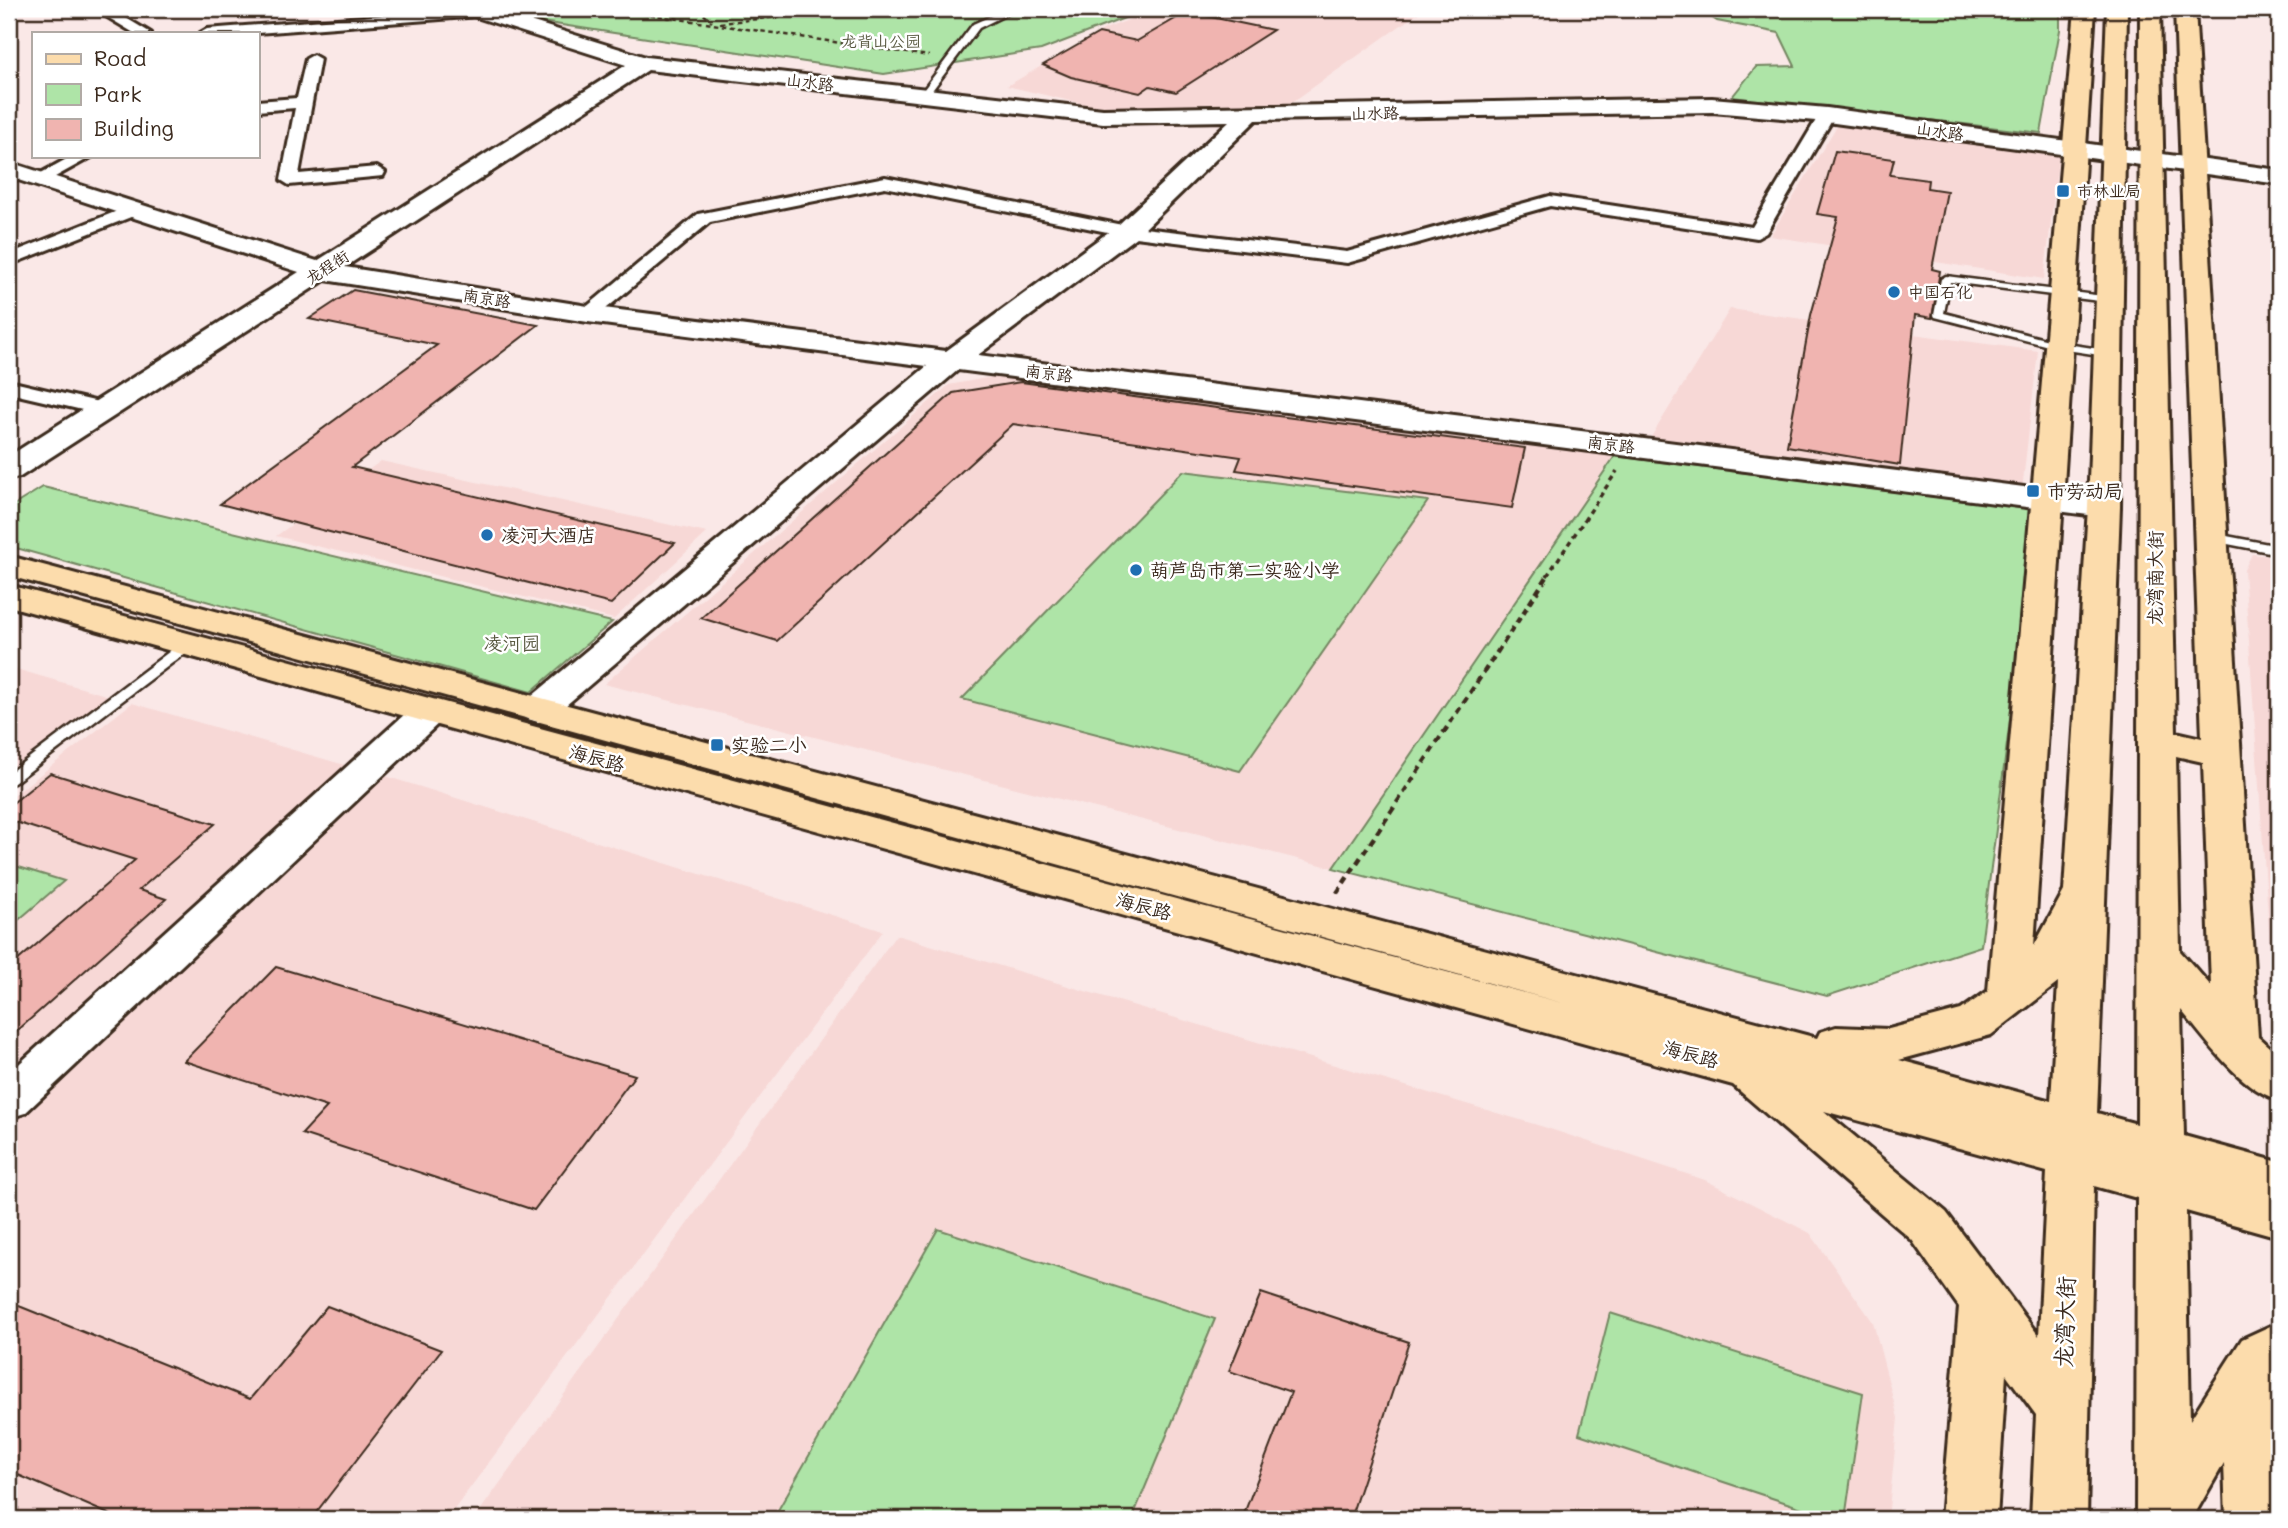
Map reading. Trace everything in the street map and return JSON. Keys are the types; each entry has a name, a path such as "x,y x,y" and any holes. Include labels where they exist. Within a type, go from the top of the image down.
{"main road":[{"path":"2010,998 2085,9"},
{"path":"2071,1141 2104,507 2110,155 2117,9"},
{"name":"龙湾南大街","path":"2150,9 2161,1166"},
{"path":"2185,9 2236,1044"},
{"path":"2153,328 2201,336"},
{"path":"2053,429 2105,439"},
{"name":"海辰路","path":"9,566 1319,921 1753,1055"},
{"name":"海辰路","path":"9,595 429,712 1753,1055 2071,1141 2161,1166 2279,1217"},
{"path":"2156,740 2222,754"},
{"path":"1753,1055 1889,1046 1975,1023 2041,975 2085,890"},
{"path":"2158,954 2236,1044 2279,1082"},
{"path":"1753,1055 1929,1226 2062,1409"},
{"name":"龙湾大街","path":"2059,1519 2071,1141"},
{"path":"2161,1166 2164,1515"},
{"name":"海辰路","path":"2161,1166 2279,1181"},
{"path":"1969,1519 1984,1303"},
{"path":"2164,1515 2263,1362"},
{"path":"2254,1519 2263,1362"}],"street":[{"path":"101,9 142,32"},
{"path":"225,26 480,10"},
{"name":"山水路","path":"480,10 644,63 1103,116 1247,116 1712,105 1827,115 2279,177"},
{"path":"313,59 289,180 377,172"},
{"name":"龙程街","path":"9,470 644,63"},
{"path":"259,106 306,102"},
{"path":"588,314 704,218 885,182 1127,230 1347,258 1550,201 1757,233 1827,115"},
{"path":"538,710 951,361 1127,230 1247,116"},
{"path":"40,178 81,158"},
{"name":"南京路","path":"9,169 322,271 588,314 2104,507"},
{"path":"9,260 135,209"},
{"path":"9,387 104,409"},
{"path":"9,1100 429,712"}],"lane":[{"path":"924,95 976,26 1013,9"},
{"path":"2106,353 2060,346 1940,314 1946,279 2107,299"},
{"path":"2211,537 2279,550"},
{"path":"9,780 187,645"}],"path":[{"path":"611,9 951,60"},
{"path":"698,9 714,24 852,9"},
{"path":"1319,921 1633,447"}],"shaded area":[{"path":"1157,9 1424,9 1281,110 1117,112 1007,86 1105,29"},
{"path":"1838,124 2059,154 2044,279 1770,236"},
{"path":"1730,309 2038,351 2022,490 1648,442"},
{"name":"葫芦岛市第二实验小学","path":"1008,374 1615,456 1333,868 604,684 949,385"},
{"name":"凌河大酒店","path":"381,461 707,533 614,619 276,536"},
{"path":"2252,554 2279,557 2279,1003 2273,988 2244,570"},
{"path":"9,667 109,696 9,773"},
{"path":"132,703 355,768 9,1081 9,799"},
{"path":"382,775 883,931 447,1519 9,1519 9,1123"},
{"path":"896,935 1544,1127 1705,1180 1810,1233 1873,1322 1898,1418 1888,1519 474,1519"}],"green space":[{"name":"龙背山公园","path":"503,9 1148,9 1041,50 884,74 509,17"},
{"path":"1699,9 2060,9 2060,30 2041,133 1732,97 1756,67 1795,66 1779,33 1717,21"},
{"path":"1615,456 2037,510 1981,946 1827,996 1333,868"},
{"path":"1183,471 1428,501 1240,771 962,699"},
{"name":"凌河园","path":"43,487 612,622 531,692 9,546 9,508"},
{"path":"9,864 64,881 9,928"},
{"path":"938,1229 1215,1319 1132,1519 773,1519"},
{"path":"1610,1313 1863,1393 1845,1519 1835,1519 1579,1434"}],"building":[{"path":"1187,12 1273,30 1176,92 1150,86 1140,93 1071,77 1043,65 1099,33 1137,41"},
{"path":"1835,151 1894,159 1890,175 1928,180 1927,188 1947,191 1932,269 1940,271 1932,318 1915,315 1900,465 1787,446 1811,315 1838,217 1817,214"},
{"path":"353,290 538,325 352,467 675,543 611,604 220,504 437,345 309,319"},
{"path":"1021,382 1525,448 1512,508 1236,470 1241,457 1013,424 777,641 701,618 953,393"},
{"path":"50,773 215,824 139,890 166,899 9,1038 9,968 135,860 9,820 9,806"},
{"path":"276,967 635,1075 534,1210 302,1134 327,1107 184,1061"},
{"path":"1261,1293 1409,1342 1350,1519 1242,1519 1291,1392 1229,1371"},
{"path":"9,1302 250,1399 327,1306 441,1350 311,1519 120,1519 9,1471"}],"place":[{"name":"市林业局","path":"2063,191"},
{"name":"中国石化","path":"1894,292"},
{"name":"市劳动局","path":"2033,491"},
{"name":"凌河大酒店","path":"487,535"},
{"name":"葫芦岛市第二实验小学","path":"1136,570"},
{"name":"实验二小","path":"717,745"}]}
